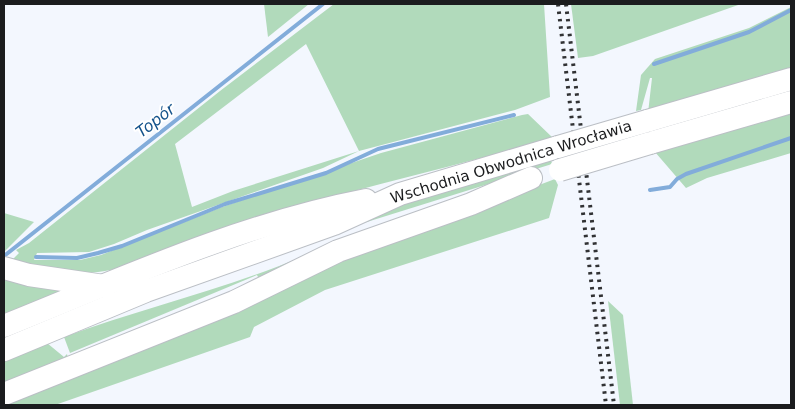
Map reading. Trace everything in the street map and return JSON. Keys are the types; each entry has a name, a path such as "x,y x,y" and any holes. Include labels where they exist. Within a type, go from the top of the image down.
{"main road":[{"name":"Wschodnia Obwodnica Wrocławia","path":"4,350 146,291 334,224 400,194 791,79"},
{"name":"Wschodnia Obwodnica Wrocławia","path":"68,324 158,299 467,194 560,170 791,102"},
{"path":"4,394 234,302 338,251 471,204 531,178"},
{"path":"4,326 205,247 330,207 400,194"},
{"path":"4,268 29,275 105,286"}],"green space":[{"path":"264,4 309,4 268,37"},
{"path":"334,4 544,4 550,97 515,110 359,151 323,168 89,252 37,253 34,260 80,260 101,255 222,207 381,153 522,115 528,114 553,138 287,210 124,267 92,273 69,273 12,260 19,253 16,250 29,243 220,91","holes":["306,44 359,151 233,191 192,207 175,144"]},
{"path":"571,4 741,4 593,56 578,58"},
{"path":"791,7 791,72 648,113 652,78 650,78 641,110 636,111 641,75 655,59 749,28"},
{"path":"791,113 791,153 707,178 686,188 655,152"},
{"path":"551,159 552,164 354,226 388,209"},
{"path":"555,179 558,185 549,218 325,290 254,327 250,337 55,405 4,405 4,402 299,276"},
{"path":"4,213 34,222 4,252"},
{"path":"304,256 259,279 257,275 70,353 64,337 275,268"},
{"path":"6,278 74,286 4,317 4,280"},
{"path":"608,301 623,315 633,405 620,405"},
{"path":"47,343 64,357 67,354 68,359 4,385 4,361"}],"waterway":[{"name":"Topór","path":"4,256 323,4"},
{"path":"654,64 749,32 791,10"},
{"path":"36,257 77,258 122,246 225,204 326,173 378,149 514,115"},
{"path":"650,190 670,187 677,179 686,174 791,138"}],"railway":[{"path":"558,4 606,405"},
{"path":"566,4 614,405"}]}
